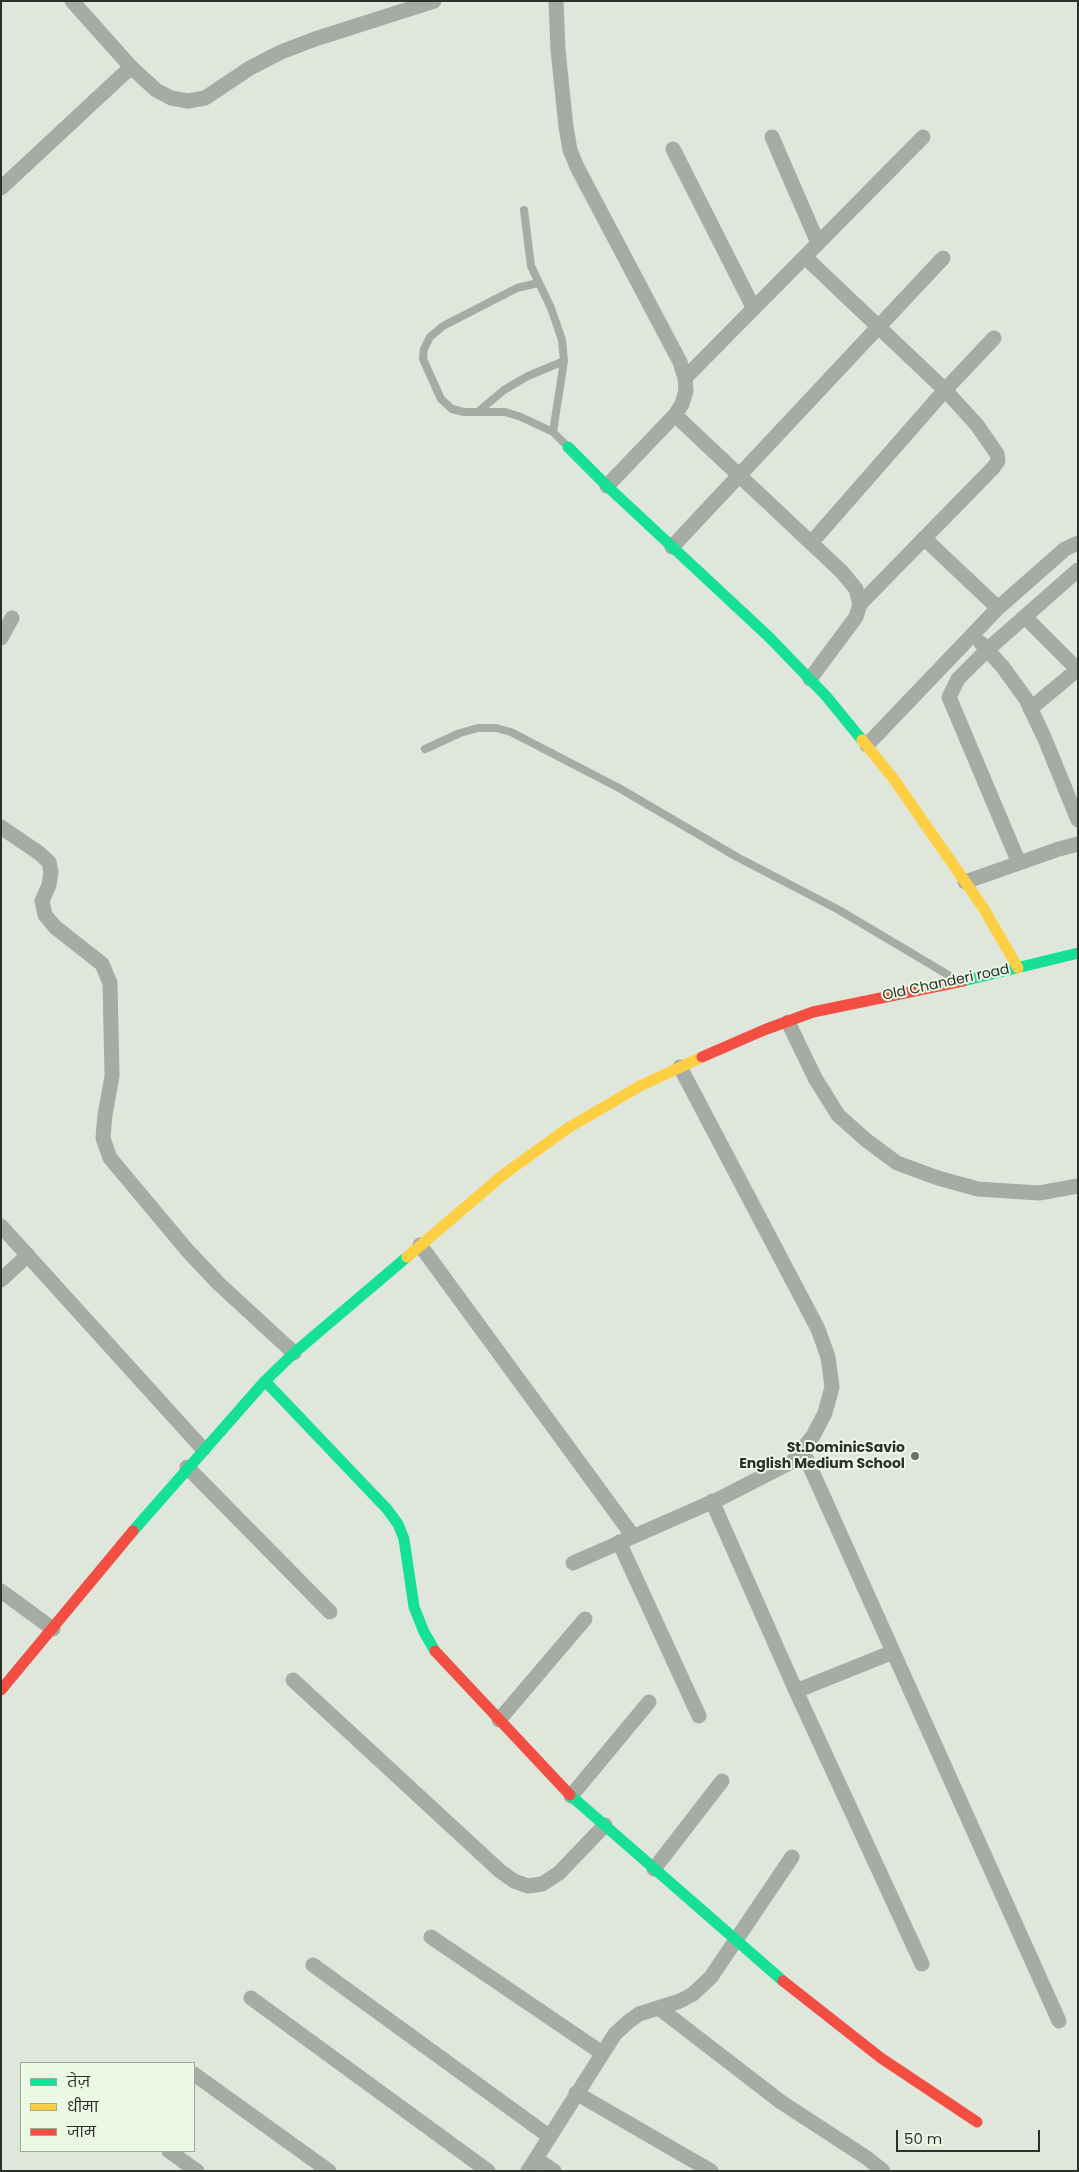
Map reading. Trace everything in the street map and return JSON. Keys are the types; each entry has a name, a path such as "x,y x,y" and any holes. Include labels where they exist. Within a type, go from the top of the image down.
{"street":[{"path":"72,1 131,66 156,90 171,98 188,101 205,98 250,68 281,52 434,1"},
{"path":"556,1 558,50 570,150 680,362 685,378 686,392 682,404 675,415 607,486"},
{"path":"1,188 131,66"},
{"path":"772,137 818,243"},
{"path":"685,378 923,138"},
{"path":"673,149 754,307"},
{"path":"805,257 945,390 991,442 998,461 860,604 856,617 810,679"},
{"path":"672,547 943,258"},
{"path":"811,543 945,390 994,338"},
{"path":"675,415 842,572 856,589 860,604"},
{"path":"568,446 607,486 769,637 810,679 867,745 893,778 984,909 1018,968"},
{"path":"924,538 998,608"},
{"path":"867,745 998,608 1065,549 1078,543"},
{"path":"1019,863 949,697 958,679 1025,616 1078,570"},
{"path":"1025,616 1077,670 1030,709"},
{"path":"1,638 12,618"},
{"path":"973,634 1015,684 1030,709 1078,820"},
{"path":"1,827 49,862 52,872 49,886 42,901 45,915 55,927 102,964 110,983 112,1076 103,1138 110,1158 205,1270 294,1353"},
{"path":"965,882 1078,844"},
{"name":"Old Chanderi road","path":"1,1690 187,1467 265,1381 294,1353 503,1174 568,1128 640,1086 680,1067 764,1030 813,1012 1018,968 1078,953"},
{"path":"794,1019 815,1078 838,1115 866,1140 897,1163 938,1178 978,1188 1040,1193 1078,1186"},
{"path":"573,1563 712,1502 786,1465 813,1436 825,1413 832,1387 828,1357 818,1329 680,1067"},
{"path":"1,1226 203,1449"},
{"path":"420,1245 626,1539 699,1716"},
{"path":"1,1280 28,1255"},
{"path":"265,1381 387,1509 398,1524 404,1539 414,1607 424,1632 438,1656 571,1796 785,1982 881,2058 977,2122"},
{"path":"802,1449 1059,2021"},
{"path":"187,1467 330,1612"},
{"path":"712,1502 796,1691 922,1964"},
{"path":"1,1591 53,1629"},
{"path":"499,1720 585,1618"},
{"path":"796,1691 893,1652"},
{"path":"293,1680 500,1871 514,1881 528,1886 542,1884 559,1873 605,1825"},
{"path":"571,1796 649,1702"},
{"path":"654,1869 722,1781"},
{"path":"554,2171 532,2165 615,2034 639,2014 680,2001 694,1994 711,1978 792,1857"},
{"path":"431,1937 602,2053"},
{"path":"314,1965 550,2137"},
{"path":"251,1998 488,2171"},
{"path":"659,2008 781,2102 867,2158 883,2171"},
{"path":"195,2075 329,2171"},
{"path":"576,2093 711,2171"},
{"path":"170,2152 197,2171"}],"lane":[{"path":"524,210 531,266 551,308 562,340 564,361 552,432"},
{"path":"538,283 517,288 443,326 430,337 424,349 423,359 441,399 452,409 464,412 505,412 521,417 552,432 568,446"},
{"path":"480,412 504,390 528,376 564,361"},
{"path":"425,748 460,733 478,728 496,728 511,732 619,788 737,857 839,910 959,981"}],"traffic: fast":[{"path":"568,447 607,486 769,637 826,696 862,740"},
{"path":"963,981 1078,953"},
{"path":"133,1531 265,1381 294,1353 407,1257"},
{"path":"265,1381 387,1509 398,1524 404,1539 414,1607 424,1632 435,1651"},
{"path":"570,1795 783,1981"}],"traffic: slow":[{"path":"862,740 893,778 984,909 1018,968"},
{"path":"407,1257 503,1175 568,1128 640,1086 702,1057"}],"traffic: jam":[{"path":"702,1057 764,1030 813,1012 963,981"},
{"path":"1,1690 133,1531"},
{"path":"435,1651 570,1795"},
{"path":"783,1981 881,2058 977,2122"}],"place":[{"name":"St.DominicSavio English Medium School","path":"915,1456"}]}
